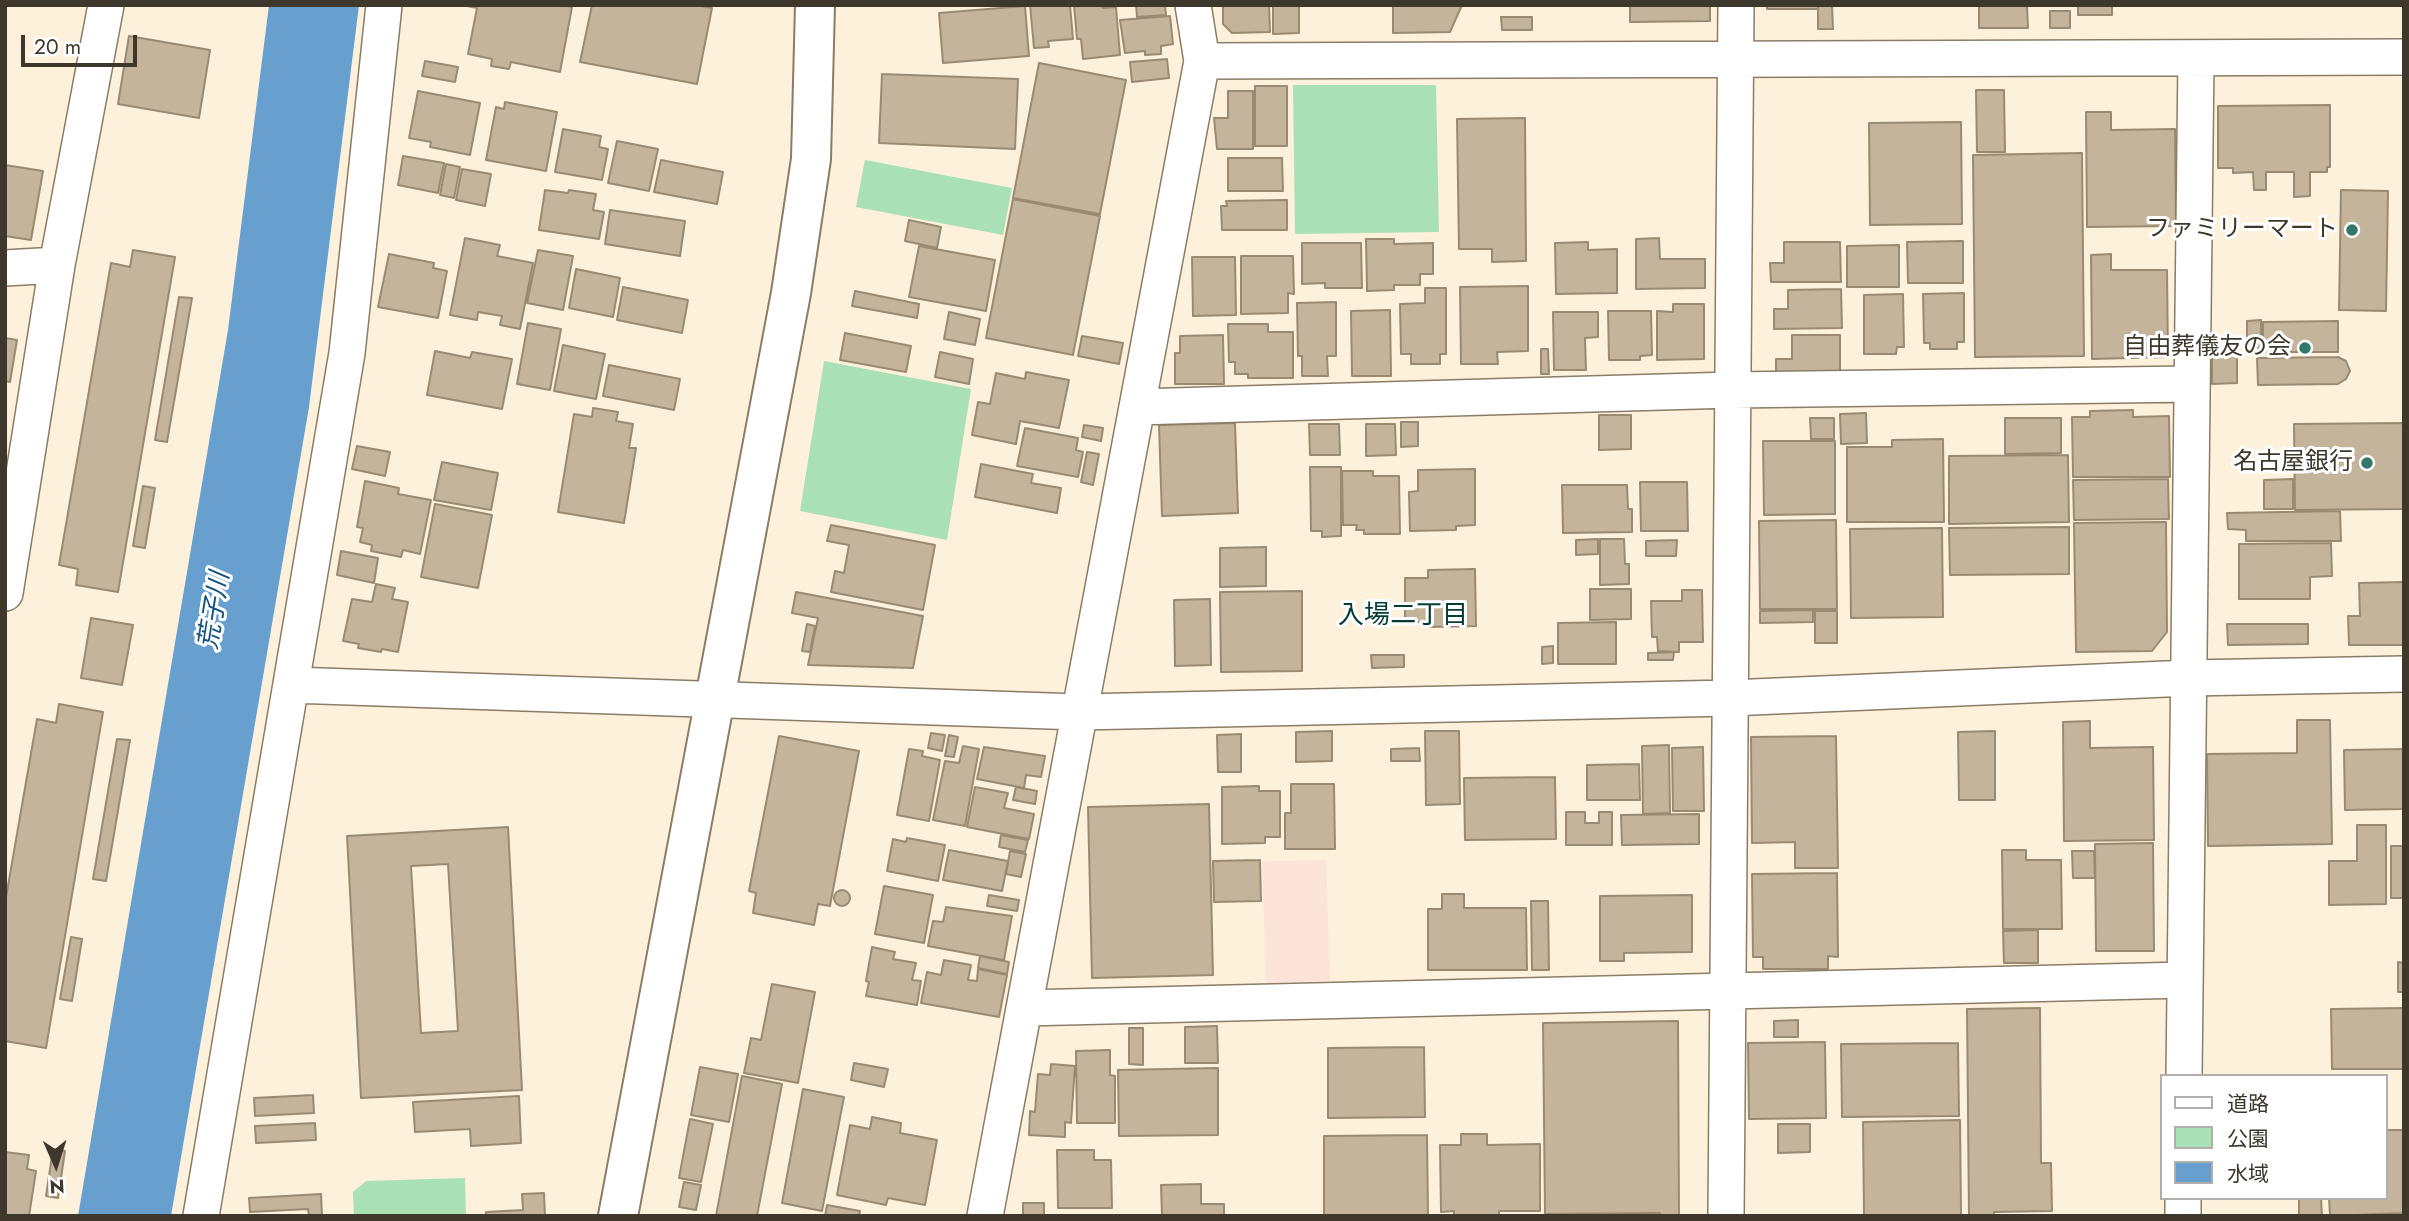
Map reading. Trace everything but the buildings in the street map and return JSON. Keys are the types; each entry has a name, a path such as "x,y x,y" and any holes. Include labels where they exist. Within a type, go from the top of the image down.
{"street":[{"path":"5,593 57,265 106,5"},
{"path":"201,1216 347,353 384,5"},
{"path":"618,1216 791,293 809,173 816,5"},
{"path":"985,1216 1202,61 1193,5"},
{"path":"1726,1216 1736,5"},
{"path":"1202,61 2404,57"},
{"path":"2184,1074 2196,59"},
{"path":"5,268 57,265"},
{"path":"1137,407 1732,390 2192,384"},
{"path":"291,685 1079,712 1730,698 2189,678 2404,674"},
{"path":"1024,1007 2185,980"}],"shaded area":[{"path":"1326,860 1330,981 1266,983 1262,861"}],"green space":[{"path":"1293,85 1436,85 1439,232 1295,234"},
{"path":"865,160 1012,188 1003,235 856,207"},
{"path":"824,361 971,389 947,540 800,511"},
{"path":"465,1178 466,1216 354,1216 353,1192 366,1181"}],"water":[{"name":"荒子川","path":"269,5 359,5 309,407 171,1216 78,1216 228,330"}],"place":[{"name":"ファミリーマート","path":"2352,230"},
{"name":"自由葬儀友の会","path":"2305,348"},
{"name":"名古屋銀行","path":"2367,463"}],"district":[{"name":"入場二丁目","path":"1403,617"}]}
